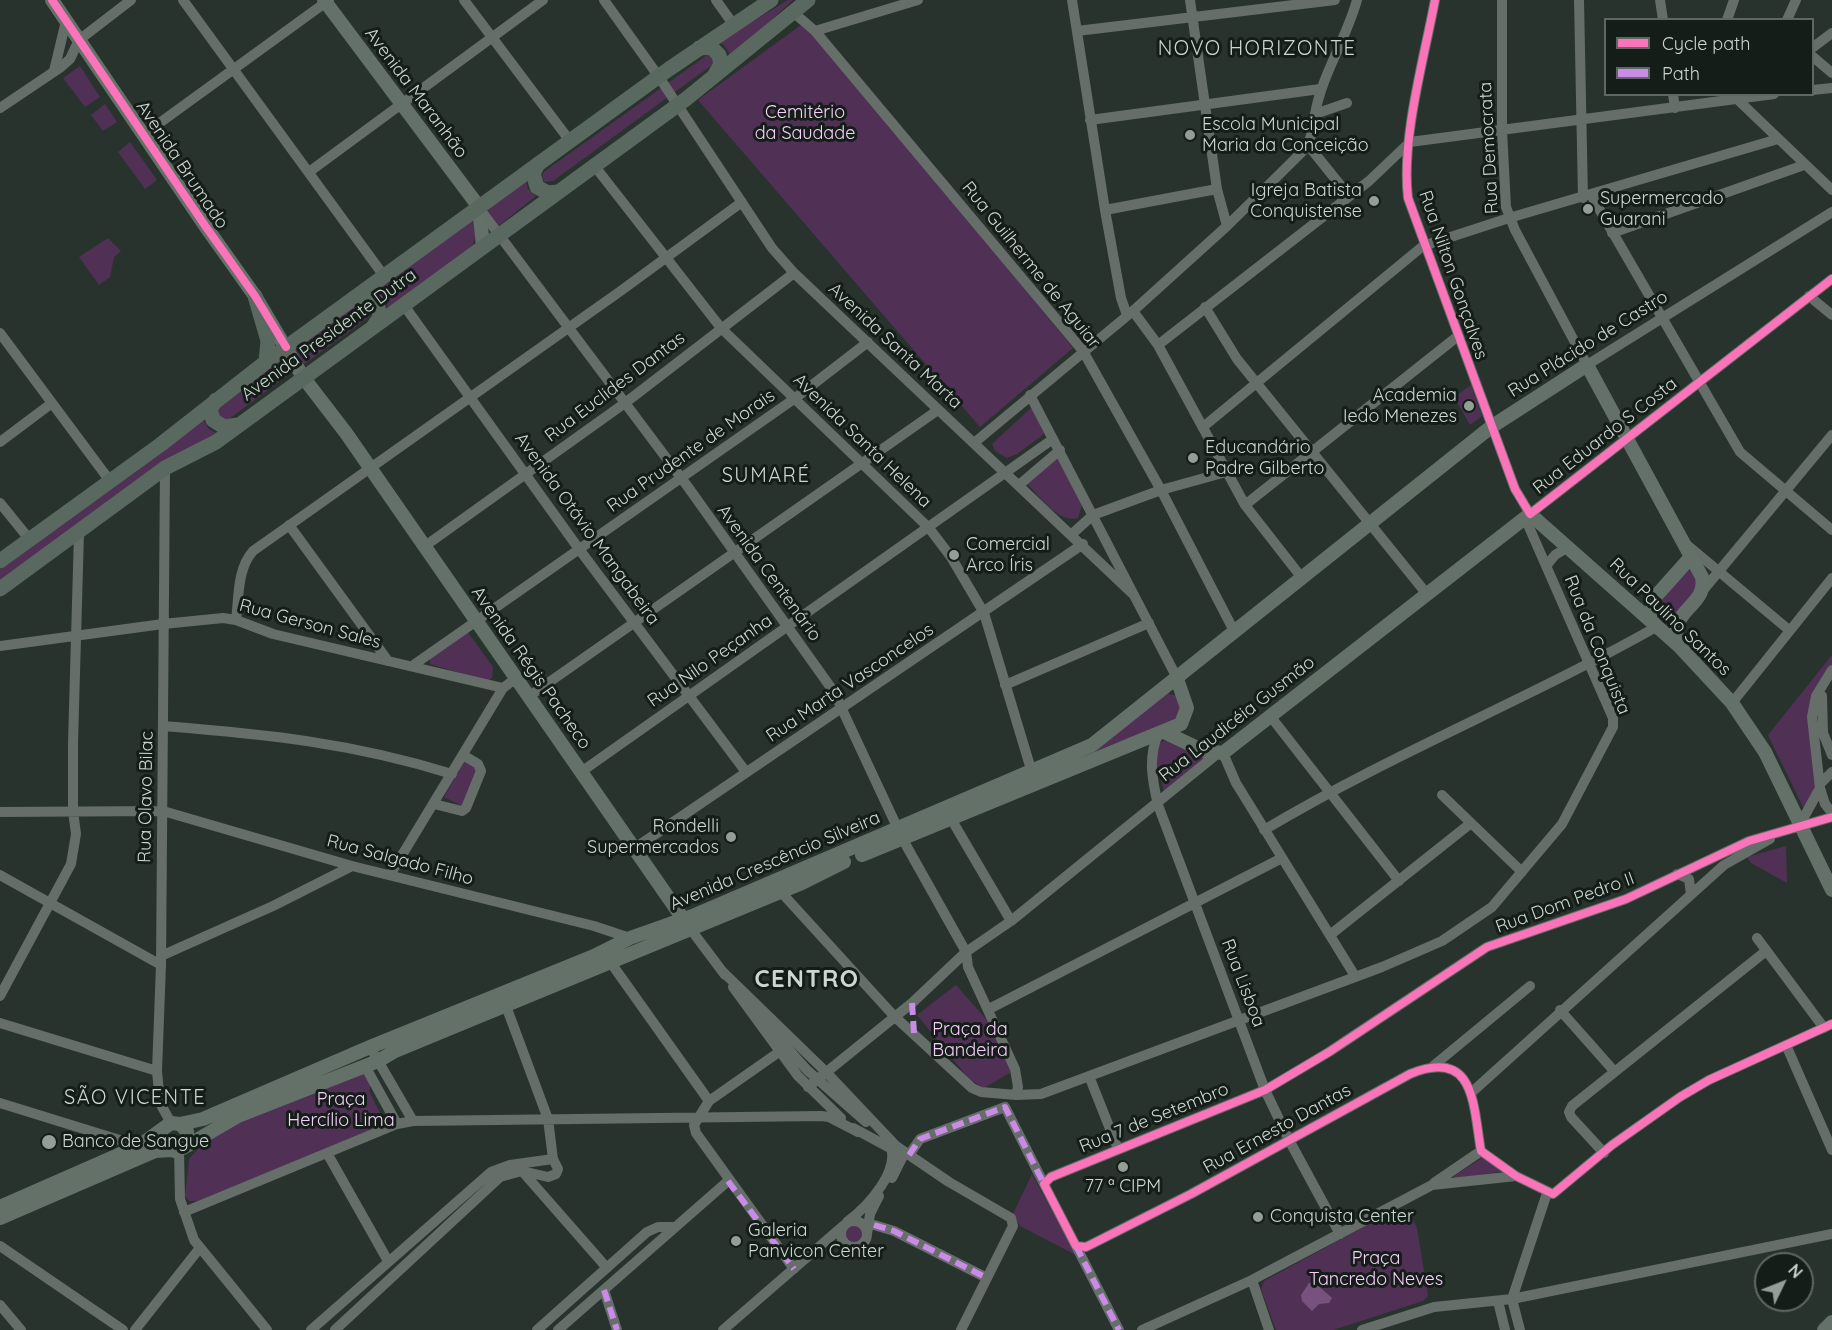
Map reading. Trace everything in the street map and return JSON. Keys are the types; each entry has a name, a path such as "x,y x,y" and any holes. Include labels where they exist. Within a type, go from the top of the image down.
{"highway":[{"path":"699,48 765,3"},
{"path":"714,76 800,8"},
{"path":"699,48 711,47 719,55 721,64 714,76"},
{"name":"Avenida Presidente Dutra","path":"0,561 110,481 286,347 699,48"},
{"name":"Avenida Presidente Dutra","path":"0,590 165,468 216,442 238,424 307,382 403,304 714,76"},
{"path":"538,164 533,173 537,187 548,193 558,192"},
{"path":"255,296 268,341 266,362"},
{"path":"352,300 366,296 377,302 380,317 373,327"},
{"path":"218,397 210,409 213,420 224,427 238,424"}],"main road":[{"name":"Avenida Brumado","path":"52,0 255,296 307,382"},
{"name":"Avenida Maranhão","path":"326,1 400,104 479,207"},
{"path":"479,207 483,246"},
{"name":"Rua Plácido de Castro","path":"1176,676 1491,427 1587,365"},
{"name":"Rua Democrata","path":"1587,365 1625,439 1702,577 1703,588 1697,598"},
{"name":"Avenida Régis Pacheco","path":"307,382 370,467 515,679 687,923"},
{"name":"Rua Paulino Santos","path":"1527,516 1568,547 1654,623 1732,702 1765,752 1816,857 1828,870 1832,890"},
{"name":"Rua Laudicéia Gusmão","path":"1220,754 1271,717 1426,593 1527,516"},
{"path":"1685,610 1654,623 1656,596 1690,558"},
{"path":"1679,646 1675,629 1685,610 1697,598"},
{"path":"1176,676 1184,694"},
{"name":"Avenida Crescêncio Silveira","path":"900,834 950,817 1034,777 1092,745 1176,676"},
{"path":"1163,689 1184,694"},
{"name":"Avenida Crescêncio Silveira","path":"371,1063 506,1006 608,957 1034,777 1161,733 1184,720 1187,708 1184,694"},
{"path":"1161,733 1220,754"},
{"name":"Avenida Crescêncio Silveira","path":"369,1047 608,957 630,938 687,923"},
{"path":"0,1206 139,1146 171,1126 203,1119 369,1047"},
{"path":"0,1218 155,1151 178,1149 238,1116 371,1063"},
{"path":"171,1126 161,1141 178,1149"},
{"path":"171,1126 188,1135 178,1149"},
{"path":"1824,1330 1832,1322"}],"street":[{"path":"0,108 69,60 79,40 131,0"},
{"path":"183,0 384,276"},
{"path":"464,0 570,141"},
{"path":"309,172 543,0"},
{"name":"Avenida Santa Marta","path":"604,0 659,76 772,248 794,273 1083,544 1134,595"},
{"path":"716,0 733,24"},
{"path":"800,8 814,0"},
{"path":"815,31 918,0"},
{"path":"1072,0 1121,298 1130,313 1158,345 1245,505 1302,578"},
{"path":"1190,0 1217,189 1227,226"},
{"path":"1077,31 1192,15 1335,0"},
{"path":"974,443 1130,313 1227,226 1308,145 1320,89 1350,22 1357,0"},
{"name":"Rua Nilton Gonçalves","path":"1435,0 1410,142 1406,181 1408,198 1423,246 1527,516"},
{"name":"Rua Democrata","path":"1502,0 1503,130 1509,218 1587,365"},
{"path":"1579,0 1587,196 1612,233 1740,452 1832,530"},
{"path":"1660,0 1663,18"},
{"path":"1728,18 1734,0"},
{"path":"1788,18 1796,0"},
{"path":"143,135 326,1"},
{"name":"Rua Guilherme de Aguiar","path":"800,8 815,31 1083,351 1161,490 1234,631"},
{"path":"54,71 66,21"},
{"path":"1814,46 1832,33"},
{"path":"1814,59 1832,73"},
{"path":"1814,90 1831,88"},
{"path":"1090,120 1320,89"},
{"path":"1673,96 1674,108"},
{"path":"1158,345 1348,196 1410,142 1742,97 1778,140 1832,190"},
{"path":"1315,114 1347,103"},
{"path":"1203,428 1423,246 1509,218 1778,140"},
{"path":"1308,145 1348,196"},
{"name":"Avenida Santa Helena","path":"593,164 721,328 929,528 951,557 984,613 1034,777"},
{"path":"1612,233 1804,165"},
{"path":"1105,210 1217,189"},
{"path":"236,620 245,561 253,551 742,202"},
{"name":"Avenida Centenário","path":"479,207 681,477 834,692 900,834 966,952 968,967 1015,1069 1018,1087 1016,1095"},
{"name":"Rua Plácido de Castro","path":"1587,365 1832,212"},
{"name":"Rua Euclides Dantas","path":"425,546 625,402 794,273"},
{"name":"Rua Eduardo S Costa","path":"1527,516 1832,279"},
{"path":"1809,296 1832,315"},
{"name":"Avenida Otávio Mangabeira","path":"403,304 579,549 746,772"},
{"path":"1205,307 1237,359 1426,593"},
{"path":"0,333 4,346 52,403 110,481"},
{"path":"1245,505 1458,336"},
{"name":"Rua Prudente de Morais","path":"412,666 794,399 868,342"},
{"path":"1030,394 1176,676"},
{"path":"0,442 52,403"},
{"path":"528,697 733,551 938,410"},
{"path":"1697,598 1832,435"},
{"name":"Rua Nilo Peçanha","path":"581,772 1053,439"},
{"path":"1019,485 1060,450"},
{"name":"Rua Olavo Bilac","path":"165,468 163,811 157,1071 160,1103 171,1126"},
{"path":"1072,534 1093,515 1161,490 1226,472"},
{"path":"0,503 30,540"},
{"name":"Rua da Conquista","path":"776,886 894,1016 972,1088 981,1092 1016,1095 1041,1094 1442,941 1492,907 1570,812 1613,727 1613,718 1588,666 1527,516"},
{"path":"290,525 388,661"},
{"path":"0,996 73,856 76,834 74,812 75,637 79,533"},
{"path":"1681,540 1789,630"},
{"name":"Rua Marta Vasconcelos","path":"635,848 842,710 1083,544"},
{"path":"1547,565 1555,555 1568,547"},
{"path":"1732,702 1832,578"},
{"name":"Rua Gerson Sales","path":"0,646 163,624 236,620 273,634 503,688"},
{"path":"1005,685 1149,623"},
{"path":"1264,830 1329,791 1588,666 1654,623"},
{"path":"1829,674 1821,720 1823,733 1832,754"},
{"path":"1829,674 1816,696 1812,717 1820,787 1825,804 1832,813"},
{"path":"390,876 503,688 515,679"},
{"path":"1271,717 1399,881"},
{"path":"163,726 257,734 357,747 452,774"},
{"name":"Rua Lisboa","path":"1161,733 1153,744 1151,765 1158,805 1265,1090 1289,1140 1340,1233"},
{"path":"1220,754 1264,830 1355,976"},
{"name":"Rua Laudicéia Gusmão","path":"894,1016 966,952 1011,921 1220,754"},
{"path":"434,804 462,811 466,808 481,771 478,764 463,755"},
{"path":"1798,828 1820,787 1832,772"},
{"path":"1442,795 1522,872"},
{"name":"Rua Salgado Filho","path":"0,812 163,811 352,866 594,926 630,938"},
{"path":"950,817 1011,921"},
{"name":"Rua Dom Pedro II","path":"1265,1090 1329,1052 1487,947 1626,899 1749,841 1832,817"},
{"path":"1330,935 1472,823"},
{"path":"1472,1092 1560,1010 1724,866 1785,831"},
{"path":"989,1009 1282,858"},
{"path":"0,875 161,961 352,866"},
{"path":"1677,874 1689,879 1691,895"},
{"name":"Avenida Régis Pacheco","path":"687,923 808,1088 858,1132"},
{"path":"1432,1067 1447,1068 1460,1074 1472,1092 1481,1151 1516,1176 1547,1193 1557,1193 1604,1153 1700,1086 1828,1026 1757,938"},
{"path":"1604,1153 1571,1118 1569,1112 1572,1106 1766,951"},
{"path":"608,957 709,1101"},
{"name":"Avenida Régis Pacheco","path":"721,970 826,1072 894,1151"},
{"name":"Rua Ernesto Dantas","path":"1076,1246 1082,1248 1092,1245 1410,1074 1432,1067 1530,986"},
{"path":"335,1330 500,1177 522,1171 552,1176 558,1169 552,1159 548,1119 506,1006"},
{"path":"1560,1010 1614,1071"},
{"path":"808,1088 894,1016"},
{"path":"0,1023 157,1071"},
{"path":"1786,1045 1832,1150"},
{"path":"369,1047 371,1063 397,1124"},
{"path":"794,1269 728,1181 696,1133 696,1119 709,1101 783,1051 884,1137 902,1158 900,1166 875,1202 867,1234 861,1245 850,1246 842,1239 845,1224"},
{"path":"371,1063 412,1121"},
{"path":"1089,1076 1118,1149"},
{"name":"Rua 7 de Setembro","path":"1044,1184 1055,1176 1118,1149 1265,1090"},
{"path":"0,1103 139,1146"},
{"path":"909,1155 920,1139 1005,1107 1119,1330"},
{"path":"184,1212 397,1124 412,1121 829,1117 894,1151 909,1155 949,1182 1011,1218 1013,1226 962,1330"},
{"path":"178,1149 178,1185 184,1212 199,1249 267,1330"},
{"path":"723,1330 845,1224 871,1197 884,1180 894,1151"},
{"path":"1142,1330 1252,1280 1393,1206 1432,1185 1481,1151"},
{"path":"327,1153 388,1261"},
{"path":"311,1330 491,1172 510,1165 552,1159"},
{"path":"522,1171 607,1268"},
{"path":"1432,1185 1516,1176"},
{"path":"558,1330 728,1181"},
{"path":"1520,1330 1512,1299 1547,1193"},
{"path":"845,1224 861,1223 867,1234"},
{"path":"874,1225 894,1231 987,1278"},
{"path":"537,1330 652,1229 673,1227"},
{"path":"1362,1330 1434,1307 1512,1299 1832,1234"},
{"path":"0,1246 123,1330"},
{"path":"135,1330 199,1249"},
{"path":"1252,1280 1269,1330"},
{"path":"604,1290 617,1330"},
{"path":"1498,1301 1505,1330"},
{"path":"0,1305 21,1330"}],"green space":[{"path":"788,0 793,0 731,57 725,46 719,42"},
{"name":"Cemitério da Saudade","path":"801,25 817,36 1073,348 980,427 698,100"},
{"path":"707,55 712,56 714,62 712,65 553,181 544,182 542,174 545,171"},
{"path":"80,66 100,97 85,107 63,78"},
{"path":"105,104 117,122 103,131 91,115"},
{"path":"130,142 157,180 145,189 118,152"},
{"path":"526,180 528,189 536,196 497,227 485,210"},
{"path":"476,215 472,248 388,308 385,301 375,291"},
{"path":"108,238 121,251 114,257 110,277 99,285 79,257"},
{"path":"359,301 370,306 369,317 299,368 291,351"},
{"path":"282,356 291,373 225,422 213,411"},
{"name":"Academia Iedo Menezes","path":"1471,385 1482,416 1470,425 1454,397"},
{"path":"1033,406 1044,434 1017,454 1007,458 995,451 992,444"},
{"path":"202,418 209,429 216,433 0,581 0,569 159,455"},
{"path":"1059,457 1082,505 1078,518 1071,519 1057,513 1027,484"},
{"path":"1695,569 1699,589 1675,615 1663,621 1657,620 1659,606 1667,593 1689,570"},
{"path":"467,631 493,667 492,678 487,681 430,664 430,658"},
{"path":"1832,655 1832,665 1816,688 1818,781 1805,811 1768,735"},
{"path":"1168,694 1180,696 1183,700 1176,722 1110,745 1041,776 1039,773"},
{"path":"1167,739 1210,755 1164,791 1155,761 1158,744"},
{"path":"465,760 477,769 462,806 444,797"},
{"path":"1786,846 1787,883 1751,863 1747,857"},
{"name":"Praça da Bandeira","path":"956,985 993,1027 1013,1071 984,1088 969,1079 917,1015"},
{"name":"Praça Hercílio Lima","path":"362,1072 372,1082 369,1091 383,1119 379,1128 198,1201 189,1201 185,1196 189,1159 212,1133"},
{"path":"1485,1156 1504,1171 1455,1179 1454,1176"},
{"path":"1032,1174 1076,1255 1020,1226 1013,1214"},
{"name":"Praça Tancredo Neves","path":"1400,1210 1410,1214 1417,1228 1428,1296 1423,1301 1333,1330 1276,1330 1261,1289 1264,1281 1391,1212"},
{"path":"854,1223 863,1226 866,1235 863,1244 854,1247 845,1244 842,1235 845,1226"}],"shaded area":[{"path":"1314,1282 1332,1298 1329,1303 1319,1304 1312,1311 1302,1301 1301,1295 1309,1283"}],"marked path":[{"path":"912,1003 914,1033"},
{"path":"909,1155 920,1139 1005,1107 1044,1184"},
{"path":"728,1181 794,1269"},
{"path":"874,1225 894,1231 987,1278"},
{"path":"1076,1246 1119,1330"},
{"path":"604,1290 617,1330"}],"cycle path":[{"path":"52,0 255,296 286,347"},
{"path":"1435,0 1411,125 1408,150 1408,198 1515,489 1530,514 1832,279"},
{"path":"1832,817 1749,841 1626,899 1487,947 1329,1052 1265,1090 1051,1177 1044,1184 1076,1246 1086,1247 1191,1194 1410,1074 1432,1068 1448,1068 1459,1075 1467,1086 1476,1116 1481,1151 1516,1176 1553,1194 1612,1145 1680,1097 1709,1080 1832,1024"}],"place":[{"name":"Escola Municipal Maria da Conceição","path":"1190,135"},
{"name":"Igreja Batista Conquistense","path":"1374,201"},
{"name":"Supermercado Guarani","path":"1588,209"},
{"name":"Academia Iedo Menezes","path":"1469,406"},
{"name":"Educandário Padre Gilberto","path":"1193,458"},
{"name":"Comercial Arco Íris","path":"954,555"},
{"name":"Rondelli Supermercados","path":"731,837"},
{"name":"Banco de Sangue","path":"49,1142"},
{"name":"77 ª CIPM","path":"1123,1167"},
{"name":"Conquista Center","path":"1258,1217"},
{"name":"Galeria Panvicon Center","path":"736,1241"}],"district":[{"name":"NOVO HORIZONTE","path":"1257,49"},
{"name":"SUMARÉ","path":"766,476"},
{"name":"CENTRO","path":"807,980"},
{"name":"SÃO VICENTE","path":"135,1098"}]}
